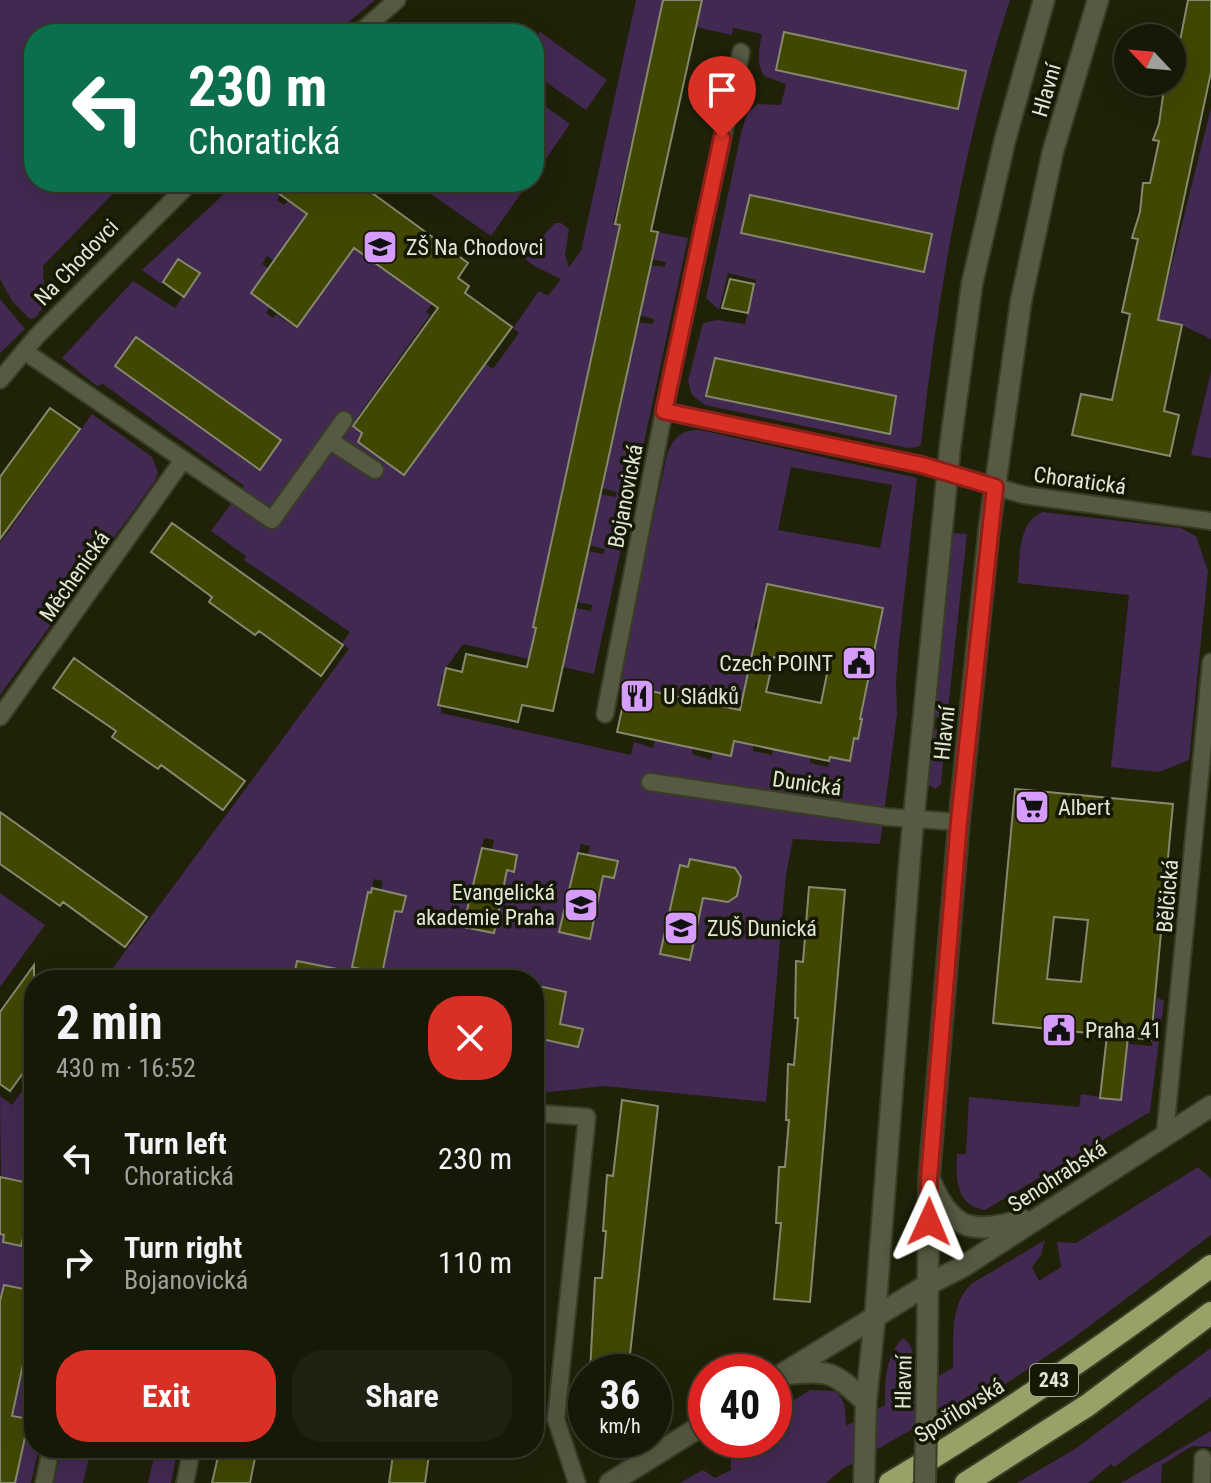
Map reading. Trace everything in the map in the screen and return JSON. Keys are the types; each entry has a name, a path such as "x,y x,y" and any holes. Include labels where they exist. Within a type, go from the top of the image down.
{"highway":[{"name":"Spořilovská","path":"890,1483 1039,1390 1211,1266"},
{"name":"243","path":"966,1483 1088,1405 1211,1313"}],"street":[{"path":"369,24 397,0"},
{"name":"Hlavní","path":"864,1483 866,1402 914,819 948,473 972,284 1005,140 1044,0"},
{"name":"Hlavní","path":"925,1483 929,1178 959,822 995,487 1021,301 1053,151 1098,0"},
{"name":"Bojanovická","path":"605,714 664,411 741,52"},
{"name":"Na Chodovci","path":"0,380 24,351 181,192"},
{"path":"24,351 272,520 344,420"},
{"name":"Choratická","path":"664,411 922,465 1024,495 1211,521"},
{"path":"329,440 375,470"},
{"name":"Měchenická","path":"0,717 183,460"},
{"name":"Bělčická","path":"1165,1134 1211,662"},
{"name":"Dunická","path":"650,782 914,819 959,822"},
{"name":"Senohrabská","path":"927,1285 964,1266 1211,1106"},
{"path":"544,1114 587,1117 556,1419 577,1483"},
{"path":"929,1178 943,1205 961,1223 981,1229 1039,1216"},
{"path":"792,1368 927,1285"},
{"path":"792,1375 821,1371 844,1382 866,1402"},
{"path":"610,1483 688,1434"},
{"path":"44,1483 49,1458"},
{"path":"185,1483 190,1458"},
{"path":"1202,1483 1203,1458"}],"shaded area":[{"path":"0,0 375,0 346,24 24,24 24,192 114,192 43,266 45,305 35,318 30,319 12,301 0,279"},
{"path":"636,0 662,0 613,223 619,225 533,627 575,608 591,611 592,605 577,602 588,551 603,554 605,549 589,545 600,494 615,497 617,492 601,488 637,322 653,324 654,319 639,315 650,265 665,267 666,262 651,259 657,232 688,238 594,674 463,644 446,668 444,677 441,677 441,713 631,755 634,742 653,748 655,740 693,748 692,754 711,760 713,752 731,756 734,741 753,745 753,751 772,755 773,749 810,757 810,763 828,767 831,757 849,761 854,738 858,739 883,608 767,584 759,622 756,621 754,629 757,630 741,710 628,686 626,692 619,679 667,454 679,436 700,430 917,478 899,644 897,714 880,844 793,839 786,874 766,1102 604,1086 544,1093 544,1024 578,1047 583,1030 560,1024 566,992 544,988 544,970 383,970 395,911 402,912 406,896 381,890 383,881 374,879 368,904 381,970 327,970 327,967 298,961 296,970 111,970 349,649 342,643 350,632 244,560 246,556 211,531 244,486 103,384 97,386 62,358 133,281 175,308 199,273 178,260 161,284 142,270 226,192 277,192 280,194 277,200 284,205 288,200 308,215 274,261 267,256 262,264 269,269 251,293 270,307 266,313 273,318 276,314 296,328 354,248 432,304 426,312 430,315 353,426 364,435 359,442 404,475 479,375 471,368 477,358 493,369 519,333 513,328 539,291 548,296 561,279 534,266 516,251 521,241 530,245 555,223 561,223 569,229 565,255 569,267 581,251","holes":["137,337 280,440 260,469 115,366","791,467 892,485 880,548 778,530","484,838 494,840 492,850 517,855 514,871 507,870 494,933 463,927","581,844 590,846 588,855 559,932","690,859 734,868 741,877 737,896 728,902 703,898 690,960 660,953 680,865 688,867"]},
{"path":"702,0 1010,0 993,54 954,219 935,331 921,444 918,447 908,448 705,405 692,395 688,381 703,323 717,320 745,324 756,280 728,273 719,310 706,298 748,112 758,104 781,105 786,84 764,76 761,71 759,56 762,34 733,28 732,35 696,27","holes":["783,33 966,71 958,108 776,70","750,195 932,234 924,272 741,233","714,358 896,396 890,434 706,396"]},
{"path":"544,35 607,80 586,110 544,81"},
{"path":"544,105 570,124 544,162"},
{"path":"1211,108 1211,339 1182,325 1158,320"},
{"path":"428,192 522,192 491,236"},
{"path":"0,299 25,329 0,353"},
{"path":"1211,372 1211,458 1191,455"},
{"path":"92,414 152,457 158,472 155,481 0,695 0,543"},
{"path":"1043,512 1180,528 1196,536 1208,571 1189,760 1159,772 1111,767 1129,595 1018,583 1024,532 1028,524"},
{"path":"953,533 967,534 947,719 933,717"},
{"path":"931,729 946,730 941,784 935,789 927,784"},
{"path":"0,893 45,925 0,987"},
{"path":"1157,997 1164,1001 1150,1112 985,1210 968,1203 959,1189 957,1154 966,1154 969,1097 1079,1107 1081,1094 1121,1100 1126,1056 1105,1053 1107,1042 1152,1046"},
{"path":"24,1089 24,1182 1,1177 0,1096 12,1105"},
{"path":"1198,1167 1211,1179 1211,1235 1072,1339 979,1402 946,1410 841,1470 826,1483 680,1483 703,1470 715,1478 731,1470 731,1458 792,1458 792,1401 810,1390 835,1391 839,1395 846,1426 885,1405 889,1361 903,1338 914,1354 914,1389 953,1368 956,1313 971,1284 1045,1240 1041,1255 1032,1267 1039,1281 1061,1267 1057,1242 1076,1243"},
{"path":"24,1211 24,1289 4,1285 0,1301 0,1234 4,1235"},
{"path":"1211,1348 1211,1397 1114,1467 1111,1464 1088,1483 1017,1483 1075,1449"},
{"path":"24,1360 24,1418 12,1416"},
{"path":"1211,1431 1211,1447 1192,1446 1162,1465 1161,1483 1121,1483"},
{"path":"24,1439 24,1458 37,1458 31,1483 15,1483"},
{"path":"60,1458 89,1458 83,1483 54,1483"},
{"path":"154,1458 176,1458 171,1483 148,1483"}],"building":[{"path":"663,0 702,0 651,231 658,232 553,711 522,705 518,722 438,705 446,668 462,672 466,654 527,667 620,225 615,224"},
{"path":"1188,0 1211,0 1211,72 1158,320 1182,325 1164,411 1179,415 1170,456 1072,435 1081,394 1112,400 1130,314 1122,312 1138,239 1132,238 1140,212 1143,183 1150,183 1159,141 1153,140 1163,96 1186,96 1186,24 1183,24"},
{"path":"784,32 966,71 958,109 776,70"},
{"path":"277,192 371,192 468,263 458,278 469,286 465,293 512,327 404,475 358,442 362,433 353,426 438,308 354,248 297,327 251,293 307,214"},
{"path":"750,195 932,234 924,272 741,233"},
{"path":"178,259 200,273 184,297 163,282"},
{"path":"730,279 754,284 748,313 722,308"},
{"path":"136,337 281,440 260,470 115,366"},
{"path":"715,358 896,396 890,434 706,396"},
{"path":"50,408 80,429 0,539 0,477"},
{"path":"172,523 343,645 321,676 259,631 255,635 209,602 212,597 151,552"},
{"path":"767,584 883,608 858,739 854,738 850,761 830,757 829,761 734,741 731,756 617,732 627,686 740,710","holes":["774,657 828,669 821,703 766,692"]},
{"path":"74,658 245,781 223,810 161,765 158,769 112,737 116,731 53,688"},
{"path":"1015,789 1173,804 1151,1040 1128,1037 1121,1100 1100,1098 1107,1035 993,1023","holes":["1054,917 1088,920 1081,982 1047,979"]},
{"path":"0,812 147,917 125,947 63,902 60,906 0,864"},
{"path":"482,848 517,855 514,872 507,870 494,933 463,927"},
{"name":"Evangelická akademie Praha","path":"578,853 618,861 614,878 603,876 590,939 559,932"},
{"name":"ZUŠ Dunická","path":"690,859 735,868 741,877 737,896 728,902 703,898 690,960 660,954 680,865 688,867"},
{"path":"809,887 845,890 810,1302 774,1299 781,1223 776,1223 779,1167 785,1167 789,1120 786,1120 788,1064 794,1065 798,1018 795,1018 796,961 803,962"},
{"path":"372,888 406,896 402,912 395,911 383,970 352,967 368,892 371,893"},
{"path":"297,961 343,970 295,970"},
{"path":"24,979 24,1072 10,1091 0,1084 0,1012"},
{"path":"544,987 566,992 560,1024 583,1029 578,1047 544,1040"},
{"path":"622,1100 658,1106 630,1354 591,1354 595,1278 602,1278 607,1175 613,1176"},
{"path":"0,1177 24,1182 21,1246 3,1242 4,1235 0,1234"},
{"path":"4,1285 24,1289 24,1360 12,1416 24,1418 24,1442 15,1483 0,1483 0,1301"},
{"path":"218,1458 255,1458 250,1483 212,1483"},
{"path":"393,1458 429,1458 425,1483 389,1483"}],"place":[{"name":"ZŠ Na Chodovci","path":"380,247"},
{"name":"Czech POINT","path":"859,663"},
{"name":"U Sládků","path":"637,696"},
{"name":"Albert","path":"1032,807"},
{"name":"Evangelická akademie Praha","path":"581,905"},
{"name":"ZUŠ Dunická","path":"681,928"},
{"name":"Praha 41","path":"1059,1030"}],"route":[{"path":"722,138 664,411 922,465 995,487 959,822 929,1178 929,1222"}]}
